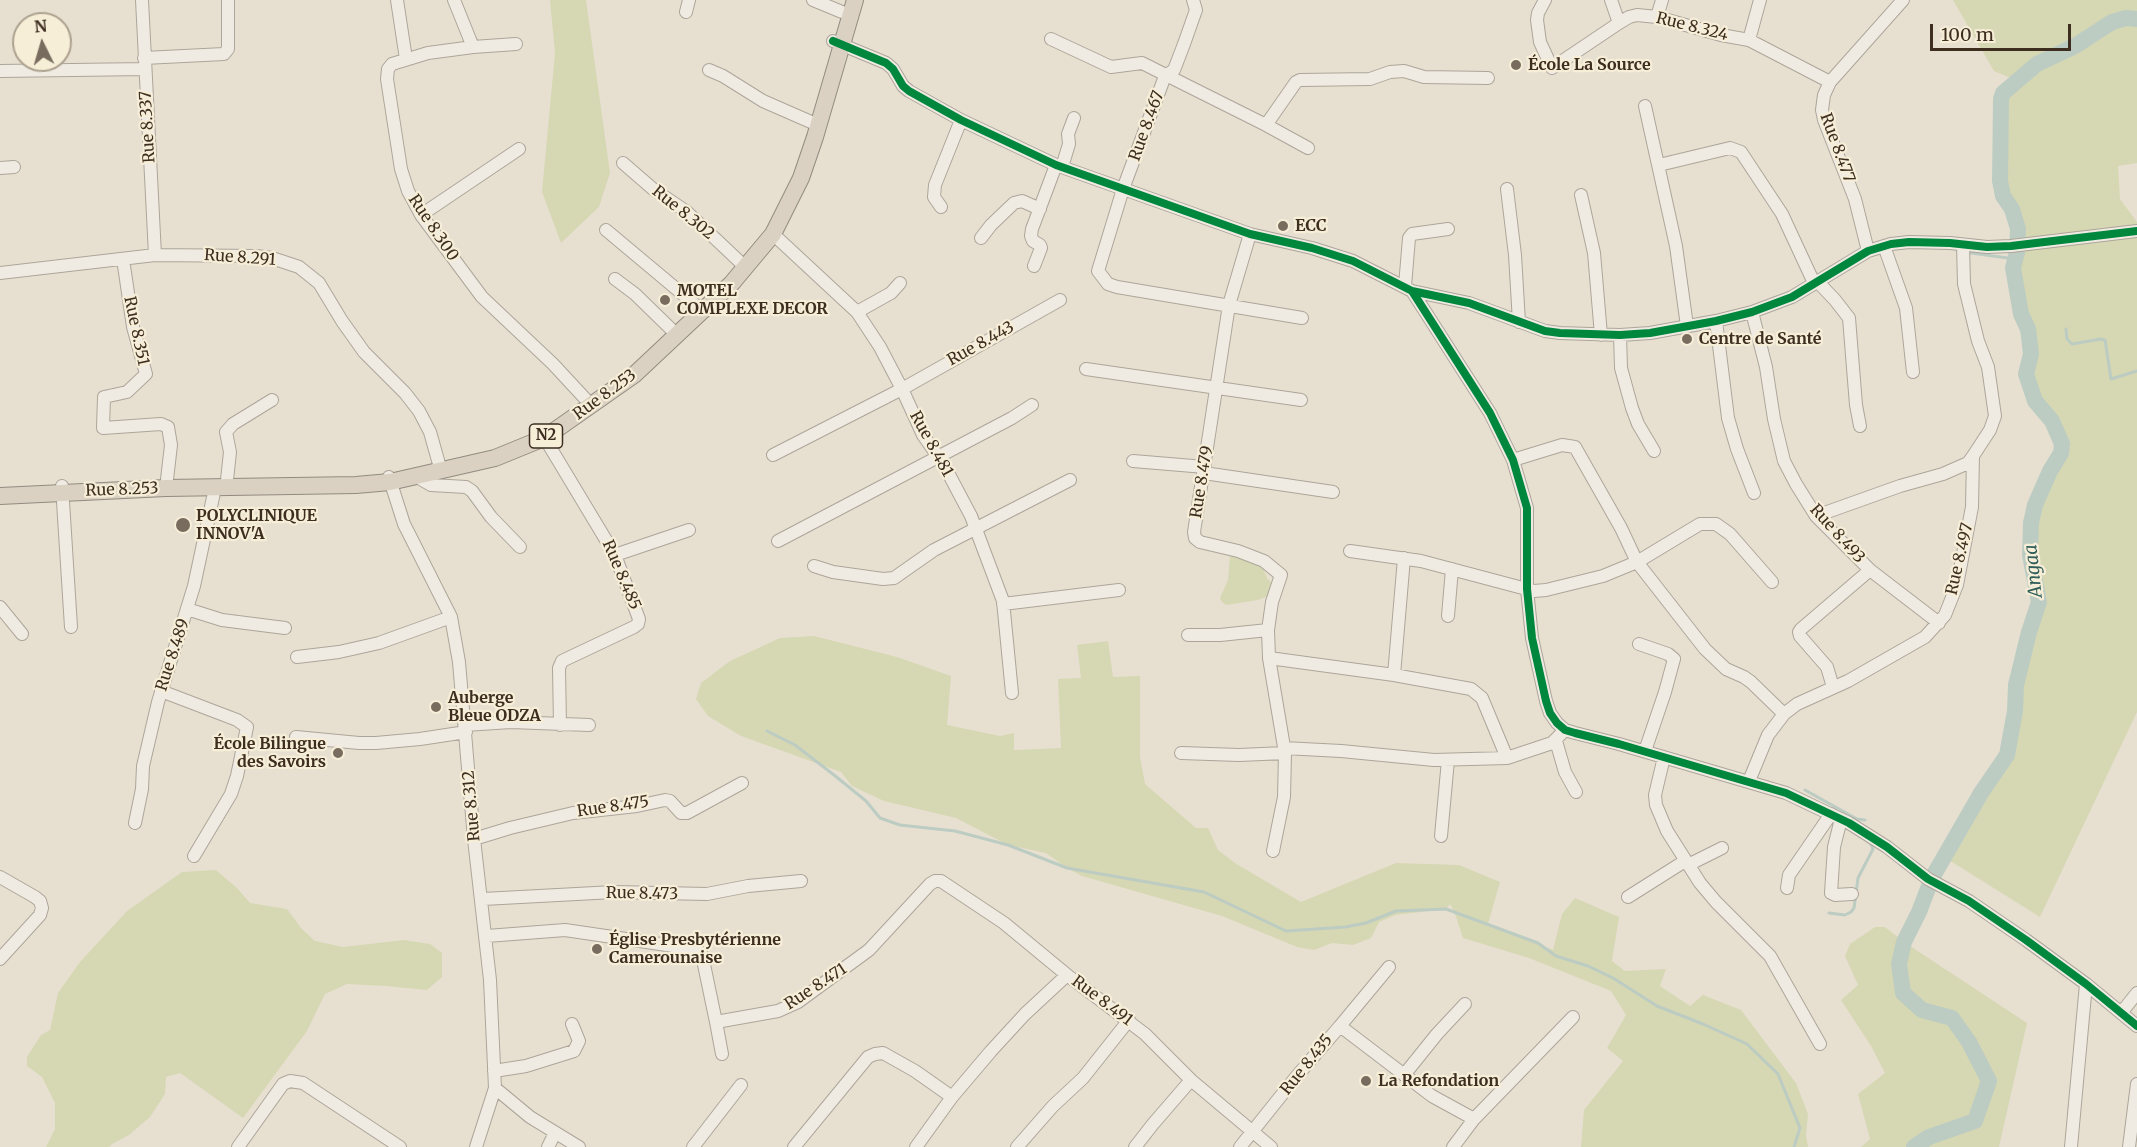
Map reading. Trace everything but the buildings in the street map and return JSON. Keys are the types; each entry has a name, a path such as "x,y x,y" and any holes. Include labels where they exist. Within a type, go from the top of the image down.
{"highway":[{"name":"Rue 8.253","path":"2,492 417,477 542,434 634,375 732,283 773,234 801,178 848,4"},
{"name":"Rue 8.253","path":"589,403 636,365 698,307 741,263 762,236 782,201 798,164 838,43"},
{"name":"Rue 8.253","path":"389,479 440,469"}],"street":[{"name":"Rue 8.337","path":"142,0 155,255"},
{"path":"0,71 145,64 224,54 228,49 228,0"},
{"path":"397,0 406,59 429,53 516,44"},
{"path":"454,0 473,47"},
{"path":"813,0 848,4"},
{"name":"Rue 8.467","path":"1193,0 1196,10 1174,70 1165,76 1123,189 1098,271 1102,279 1117,287 1229,305"},
{"name":"Rue 8.324","path":"1545,0 1537,16 1540,42 1550,67 1555,68 1619,23 1637,15 1657,17 1721,35 1749,40 1830,82"},
{"path":"1611,0 1619,23"},
{"path":"1657,17 1662,0"},
{"path":"1749,40 1760,0"},
{"name":"Rue 8.477","path":"1868,251 1855,199 1824,120 1822,110 1824,95 1830,82 1903,0"},
{"path":"1051,39 1111,68 1142,63 1308,148"},
{"path":"838,43 886,63 909,91 961,120 1059,166 1250,234 1312,248 1353,261 1408,288 1468,303 1545,331 1620,335 1688,326 1752,312 1792,297 1868,251 1884,246 1909,242 2017,245 2137,231"},
{"name":"Rue 8.300","path":"406,59 392,64 388,69 387,79 401,169 408,191 421,215 483,297 553,364 589,403"},
{"path":"709,70 764,101 811,122"},
{"path":"1266,125 1296,82 1300,80 1370,79 1390,72 1404,72 1424,77 1488,78"},
{"path":"1645,106 1676,246 1688,326"},
{"path":"1034,266 1041,248 1033,242 1031,236 1040,209 1069,144 1068,134 1074,118"},
{"path":"941,207 934,197 935,185 961,120"},
{"path":"1659,165 1731,148 1741,152 1782,214 1816,282 1835,300 1848,318 1860,426"},
{"path":"421,215 519,149"},
{"name":"Rue 8.302","path":"623,163 653,189 687,212 741,263"},
{"path":"0,168 14,167"},
{"path":"1507,189 1515,255 1519,322"},
{"path":"1581,195 1594,253 1600,335"},
{"path":"981,238 1014,203 1022,201 1040,209"},
{"path":"1448,229 1412,234 1409,238 1408,288 1491,413 1514,460 1527,508 1527,590 1532,638 1550,713 1565,730 1749,781 1786,793 1836,816 1887,847 1929,879 1979,908 2086,984 2137,1026"},
{"path":"606,230 698,307"},
{"name":"Rue 8.481","path":"773,234 857,312 879,347 923,435 938,457 976,527 1003,604 1012,693"},
{"name":"Rue 8.479","path":"1250,234 1229,305 1194,531 1195,538 1200,542 1238,551 1264,561 1278,572 1281,580 1272,602 1268,630 1269,658 1284,750 1284,797 1273,851"},
{"path":"1816,516 1900,486 1944,474 1968,463 1990,429 1995,416 1988,367 1978,341 1964,284 1963,245"},
{"path":"1884,246 1906,308 1913,372"},
{"name":"Rue 8.291","path":"0,273 155,255 238,255 272,258 300,267 319,283 364,352 419,411 429,432 440,469"},
{"name":"Rue 8.351","path":"123,259 133,327 146,374 127,392 104,397 103,428 161,424 168,427 171,445 166,486"},
{"path":"615,279 673,331"},
{"path":"857,312 891,293 900,283"},
{"name":"Rue 8.443","path":"773,455 902,389 1060,300"},
{"path":"1229,305 1302,318"},
{"name":"Rue 8.493","path":"1752,312 1766,367 1774,419 1784,461 1816,516 1870,570 1940,623"},
{"path":"1716,321 1728,418 1754,493"},
{"path":"1620,335 1621,368 1632,408 1638,424 1654,451"},
{"path":"1086,369 1301,400"},
{"name":"Rue 8.489","path":"135,823 146,756 161,691 187,609 230,452 226,432 233,424 272,400"},
{"path":"778,541 1012,418 1032,405"},
{"name":"Rue 8.485","path":"542,434 615,555 639,619 638,624 562,662 559,668 560,725"},
{"path":"1514,460 1562,445 1575,447 1609,506 1637,562 1712,656 1726,669 1744,676 1784,714"},
{"name":"Rue 8.497","path":"1749,781 1768,735 1784,714 1797,704 1848,681 1925,637 1940,623 1957,585 1972,507 1973,456"},
{"path":"1133,460 1333,492"},
{"path":"417,477 431,485 466,487 472,491 490,517 520,547"},
{"name":"Rue 8.312","path":"389,479 404,524 451,617 459,662 474,839 487,936 495,1088 476,1147"},
{"path":"814,566 833,572 883,579 894,578 934,550 1070,480"},
{"path":"63,489 71,627"},
{"path":"1350,551 1404,558 1527,590 1546,590 1603,576 1637,562 1700,524 1716,524 1730,534 1772,582"},
{"path":"615,555 689,531"},
{"path":"1394,675 1404,558"},
{"path":"1448,616 1452,569"},
{"path":"1833,687 1827,667 1799,632 1870,570"},
{"path":"1003,604 1119,590"},
{"path":"0,607 22,634"},
{"path":"187,609 222,620 285,628"},
{"path":"297,657 339,652 379,643 451,617"},
{"path":"1188,635 1220,635 1268,630"},
{"path":"1639,644 1668,654 1674,659 1645,751"},
{"path":"1269,658 1394,675 1471,689 1482,698 1507,758"},
{"path":"161,691 237,720 247,727 231,794 194,856"},
{"path":"296,737 376,743 420,739 465,728 511,722 589,725"},
{"path":"1181,753 1239,755 1284,750 1448,760 1507,758 1556,741 1565,730"},
{"path":"1556,741 1564,772 1576,792"},
{"path":"1664,757 1655,795 1656,805 1667,831 1716,902 1770,956 1820,1044"},
{"path":"1441,836 1448,760"},
{"name":"Rue 8.475","path":"474,839 573,813 637,806 665,800 670,801 681,813 687,813 742,783"},
{"path":"1787,888 1789,874 1836,816"},
{"path":"1836,816 1831,893 1835,895 1852,894"},
{"path":"1628,897 1687,863 1722,848"},
{"path":"0,877 40,901 42,908 40,915 0,959"},
{"name":"Rue 8.473","path":"483,899 614,892 707,894 748,886 801,881"},
{"name":"Rue 8.471","path":"716,1022 778,1011 798,1002 870,950 935,881 941,881 1004,923 1067,975"},
{"path":"487,936 565,930 699,951 702,955 722,1054"},
{"path":"1340,1026 1389,967"},
{"name":"Rue 8.491","path":"916,1147 952,1097 1025,1014 1067,975 1129,1020 1191,1080 1271,1147"},
{"path":"2071,1147 2086,984"},
{"path":"2121,1013 2137,993"},
{"path":"1404,1075 1465,1004"},
{"path":"1453,1147 1474,1119 1573,1017"},
{"path":"1017,1147 1053,1106 1083,1078 1129,1020"},
{"path":"494,1071 536,1064 574,1051 579,1041 572,1024"},
{"name":"Rue 8.435","path":"1240,1147 1340,1026 1432,1095 1474,1119"},
{"path":"795,1147 868,1058 875,1054 883,1053 915,1071 952,1097"},
{"path":"1135,1147 1191,1080"},
{"path":"238,1147 283,1084 295,1081 303,1083 400,1147"},
{"path":"2129,1147 2137,1084"},
{"path":"693,1147 741,1085"},
{"path":"495,1088 530,1118 579,1147"},
{"path":"548,1147 555,1133"}],"green space":[{"path":"550,0 586,0 610,173 599,207 561,243 542,192 555,53"},
{"path":"1953,0 2137,0 2137,163 2118,166 2120,199 2137,222 2137,712 2040,917 1944,857 1967,821 1981,793 2007,755 2015,711 2016,685 2039,602 2030,555 2031,523 2035,505 2061,453 2062,444 2052,421 2035,401 2026,374 2031,354 2029,337 2021,314 2013,268 2017,252 2018,229 2012,209 2003,196 2000,181 2001,99 2003,93 2018,81 1994,71"},
{"path":"1230,555 1256,563 1263,568 1273,585 1270,595 1258,600 1226,605 1222,602 1220,598 1228,580"},
{"path":"814,636 897,657 951,676 947,725 1000,736 1014,733 1014,750 1061,748 1058,679 1081,678 1077,645 1108,641 1113,677 1140,676 1140,757 1145,784 1196,828 1208,828 1218,850 1235,863 1301,902 1396,863 1459,865 1500,882 1488,924 1553,950 1562,914 1575,898 1619,917 1612,961 1625,971 1666,969 1660,986 1690,1006 1703,995 1741,1010 1796,1083 1808,1114 1806,1135 1808,1147 1581,1147 1584,1110 1623,1061 1607,1048 1626,1015 1611,991 1529,958 1463,938 1450,904 1446,909 1395,915 1379,922 1371,938 1353,945 1332,943 1314,950 1297,947 1222,916 1082,876 1046,853 1008,845 956,818 884,801 852,786 841,772 741,736 708,716 696,699 701,683 730,661 780,638"},
{"path":"216,870 250,903 287,909 302,929 315,941 343,947 404,940 430,944 442,953 442,977 427,990 347,984 325,994 307,1031 243,1118 180,1073 166,1077 165,1094 150,1117 129,1135 109,1147 46,1147 55,1129 55,1103 42,1077 27,1066 27,1057 41,1035 50,1030 58,993 80,962 127,911 182,872"},
{"path":"1875,927 1885,927 2027,1023 1999,1147 1861,1147 1870,1139 1858,1094 1885,1073 1871,1046 1841,1000 1858,985 1845,956 1850,944"}],"waterway":[{"name":"Angaa","path":"1914,1147 1929,1137 1975,1121 1989,1081 1969,1042 1952,1018 1922,1010 1903,993 1899,964 1904,942 1932,878 1981,793 2007,755 2015,711 2016,685 2039,602 2030,555 2031,523 2035,505 2061,453 2062,444 2052,421 2035,401 2026,374 2031,354 2029,337 2021,314 2013,268 2017,252 2018,229 2012,209 2003,196 2000,181 2001,99 2003,93 2037,64 2075,46 2112,22 2126,18 2137,19"},
{"path":"1971,253 2015,259"},
{"path":"2066,329 2067,339 2072,344 2105,340 2111,379 2137,371"},
{"path":"767,731 795,745 834,775 866,801 880,818 900,825 955,831 1008,845 1067,868 1204,892 1286,931 1345,927 1366,923 1396,911 1446,909 1538,943 1556,956 1588,966 1613,978 1657,1006 1747,1044 1778,1074 1800,1128 1794,1147"},
{"path":"1805,790 1857,819 1865,820"},
{"path":"1829,913 1845,915 1854,908 1858,878 1873,849 1866,840"}],"cycle path":[{"path":"833,41 886,63 909,91 961,120 1056,165 1250,234 1312,248 1353,261 1412,291 1490,413 1513,460 1527,508 1527,589 1532,638 1546,701 1557,723 1565,730 1786,793 1849,823 1887,847 1928,879 1969,901 2026,940 2086,984 2137,1026"},
{"path":"1412,291 1469,303 1545,331 1620,335 1650,333 1752,312 1792,297 1868,251 1891,244 1909,242 1987,247 2011,246 2137,231"}],"place":[{"name":"École La Source","path":"1516,65"},
{"name":"ECC","path":"1283,226"},
{"name":"MOTEL COMPLEXE DECOR","path":"665,300"},
{"name":"Centre de Santé","path":"1687,339"},
{"name":"POLYCLINIQUE INNOV'A","path":"183,525"},
{"name":"Auberge Bleue ODZA","path":"436,707"},
{"name":"École Bilingue des Savoirs","path":"338,753"},
{"name":"Église Presbytérienne Camerounaise","path":"597,949"},
{"name":"La Refondation","path":"1366,1081"}]}
